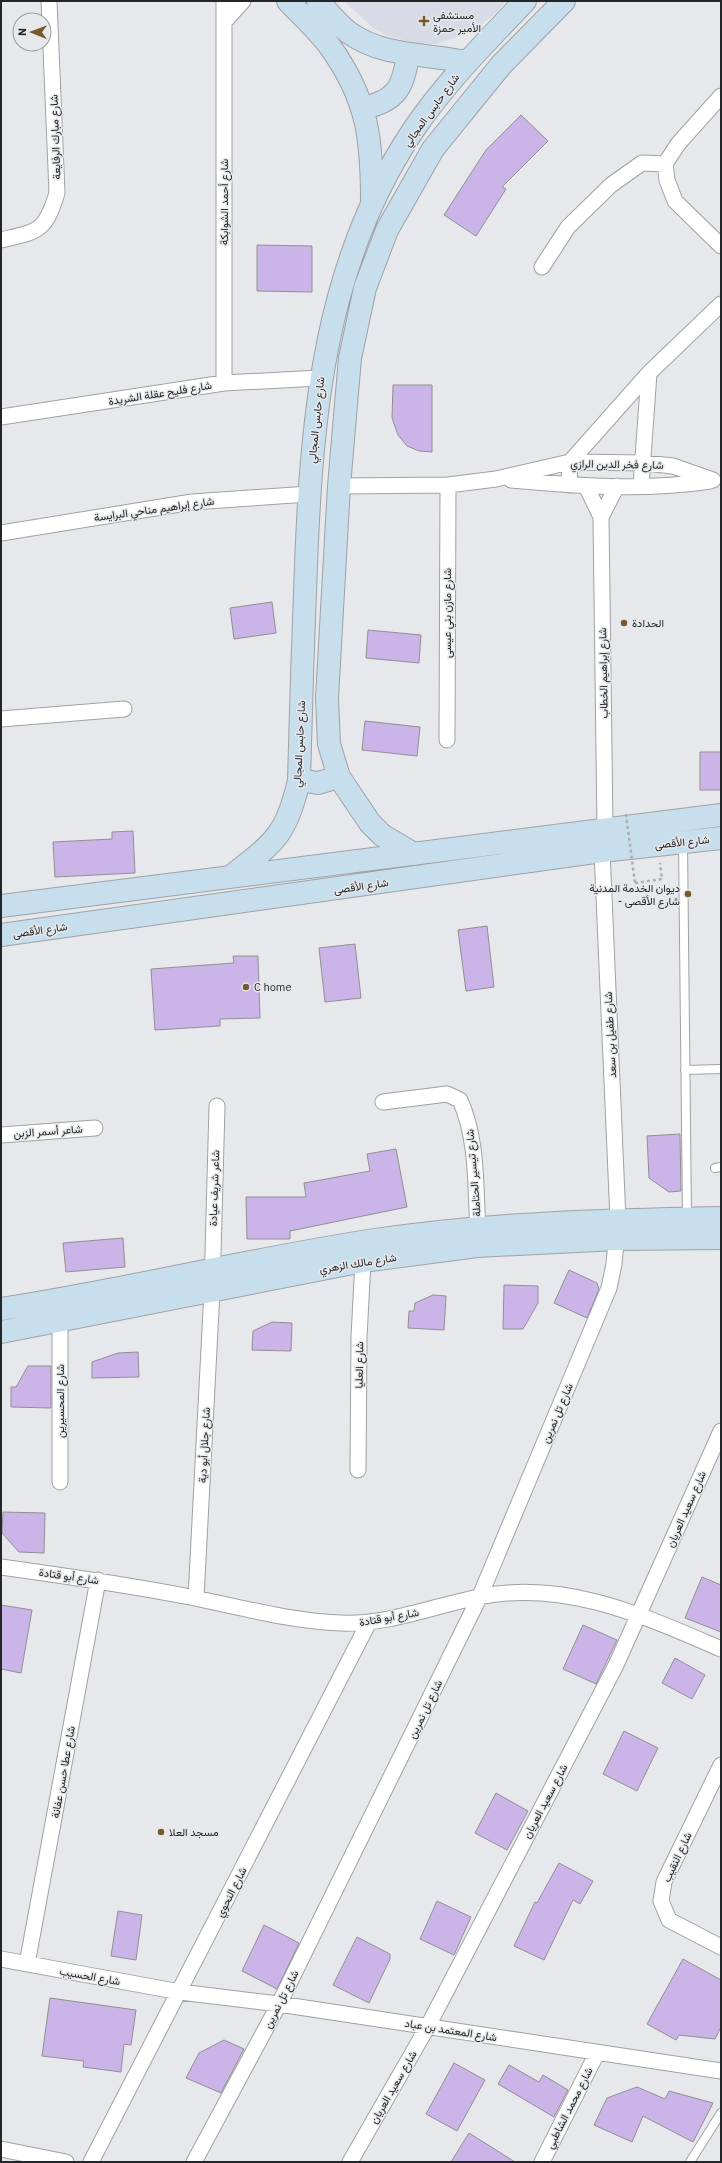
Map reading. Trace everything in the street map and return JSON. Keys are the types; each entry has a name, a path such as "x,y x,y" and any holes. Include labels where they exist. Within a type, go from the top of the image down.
{"street":[{"name":"شارع مبارك الرفايعة","path":"1,240 33,232 43,225 51,213 57,193 49,1"},
{"name":"شارع أحمد الشوابكة","path":"224,1 224,383"},
{"path":"224,22 243,1"},
{"path":"288,1 331,48 356,90 363,108 372,154 372,202"},
{"path":"318,1 348,31 371,46 408,55 452,59 466,62"},
{"name":"شارع حابس المجالي","path":"233,875 267,848 279,834 289,818 298,780 309,494 320,378 331,324 348,264 372,202 411,133 447,84 466,62 525,1"},
{"path":"414,854 382,835 370,823 339,777 329,744 327,698 338,486 350,358 365,288 387,230 433,149 502,64 564,1"},
{"path":"363,108 386,100 396,93 403,83 408,55"},
{"path":"721,96 678,144 665,164 667,180 675,201 721,246"},
{"path":"542,267 568,227 611,185 642,163 665,164"},
{"path":"568,485 570,462 649,373 721,304"},
{"path":"642,486 649,373"},
{"name":"شارع فليح عقلة الشريدة","path":"1,417 224,383 320,378"},
{"name":"شارع فخر الدين الرازي","path":"338,486 448,485 496,479 570,462 644,463 673,466 717,480"},
{"name":"شارع فخر الدين الرازي","path":"496,479 586,486 672,487 717,480"},
{"name":"شارع مازن بني عيسى","path":"447,740 448,485"},
{"name":"شارع إبراهيم الخطاب","path":"586,486 600,517 605,828"},
{"name":"شارع إبراهيم الخطاب","path":"600,517 617,486"},
{"name":"شارع إبراهيم مناحي البرايسة","path":"1,533 192,502 309,494"},
{"path":"1,719 124,709"},
{"path":"298,780 318,783 339,777"},
{"name":"شارع الأقصى","path":"1,906 233,875 414,854 605,828 721,815"},
{"name":"شارع الأقصى","path":"1,935 602,851 721,838"},
{"name":"شارع طفيل بن سعد","path":"602,851 617,1229"},
{"name":"شارع تيسير الحتاملة","path":"383,1102 447,1094 460,1100 468,1117 472,1134 478,1229"},
{"name":"شاعر شريف عيادة","path":"212,1281 217,1106"},
{"name":"شاعر أسمر الزبن","path":"1,1135 95,1128"},
{"name":"شارع مالك الزهري","path":"1,1309 66,1299 617,1229 687,1218 721,1218"},
{"name":"شارع مالك الزهري","path":"1,1332 60,1320 375,1240 478,1229 617,1229 721,1238"},
{"name":"شارع تل نمرين","path":"194,2162 279,2004 480,1596 609,1288 617,1229"},
{"name":"شارع العليا","path":"358,1470 359,1337 363,1261"},
{"name":"شارع جلال أبو دية","path":"196,1598 212,1281"},
{"name":"شارع المحسيرين","path":"60,1320 60,1482"},
{"name":"شارع سعيد العريان","path":"350,2162 428,2026 613,1672 721,1430"},
{"name":"شارع أبو قتادة","path":"1,1567 98,1580 196,1598 260,1613 342,1623 369,1622 440,1607 480,1596 521,1593 558,1594 585,1598 640,1614 721,1649"},
{"name":"شارع عطا حسن عفانة","path":"27,1964 98,1580"},
{"name":"شارع النحوي","path":"91,2162 180,1992 369,1622"},
{"name":"شارع النقيب","path":"721,1765 664,1882 661,1901 670,1920 721,1947"},
{"name":"شارع الحسيب","path":"1,1959 180,1992"},
{"name":"شارع المعتمد بن عباد","path":"180,1992 279,2004 721,2071"},
{"name":"شارع محمد الشاطبي","path":"542,2162 597,2053"},
{"path":"1,2149 66,2162"}],"lane":[{"path":"683,842 687,1218"},
{"path":"686,1070 721,1069"},
{"path":"690,2162 721,2113"}],"path":[{"path":"626,814 635,883 662,879"}],"shaded area":[{"name":"مستشفى الأمير حمزة","path":"344,1 506,1 496,13 476,28 436,44 415,43 388,36 373,28"}],"building":[{"path":"521,115 548,141 502,187 506,189 476,236 444,215 486,150"},
{"path":"257,245 312,246 312,292 257,291"},
{"path":"393,385 432,385 432,452 419,451 407,446 398,435 392,418"},
{"path":"272,602 276,633 234,639 230,608"},
{"path":"368,630 421,635 419,663 366,658"},
{"path":"365,721 420,727 417,756 362,750"},
{"path":"700,752 721,752 721,790 700,790"},
{"path":"133,831 135,873 55,877 53,842 112,839 112,832"},
{"path":"487,926 494,987 466,991 458,930"},
{"path":"355,944 361,998 325,1002 319,948"},
{"path":"233,956 258,956 260,1018 220,1019 220,1026 155,1030 151,969 234,963"},
{"path":"680,1134 681,1191 669,1192 649,1178 647,1136"},
{"path":"396,1149 407,1207 290,1231 290,1239 247,1239 246,1197 306,1197 304,1183 370,1171 367,1154"},
{"path":"123,1238 125,1267 66,1272 63,1243"},
{"path":"569,1270 597,1283 599,1289 587,1318 554,1303"},
{"path":"504,1285 538,1286 538,1303 523,1329 503,1329"},
{"path":"433,1295 446,1296 444,1330 408,1328 409,1311 414,1311 415,1303"},
{"path":"272,1322 292,1323 291,1351 252,1350 253,1331"},
{"path":"138,1352 139,1377 92,1378 92,1362 118,1353"},
{"path":"28,1366 51,1366 51,1408 11,1407 11,1387 16,1387"},
{"path":"3,1512 45,1513 44,1553 19,1552 2,1533"},
{"path":"702,1577 721,1585 721,1632 685,1618"},
{"path":"1,1605 32,1610 21,1673 1,1669"},
{"path":"583,1625 617,1640 596,1684 563,1669"},
{"path":"675,1658 705,1675 692,1699 662,1683"},
{"path":"624,1731 658,1748 637,1791 603,1774"},
{"path":"496,1793 528,1811 507,1850 475,1833"},
{"path":"559,1863 593,1881 580,1904 573,1900 544,1960 514,1946 535,1902 537,1903"},
{"path":"437,1901 471,1917 454,1955 420,1939"},
{"path":"118,1911 142,1915 136,1960 111,1956"},
{"path":"264,1925 299,1943 277,1989 242,1971"},
{"path":"357,1937 390,1954 390,1959 369,2003 333,1985"},
{"path":"683,1959 721,1980 721,2027 715,2039 679,2035 676,2040 647,2024"},
{"path":"50,1998 136,2010 131,2045 124,2044 121,2072 83,2067 84,2061 42,2056"},
{"path":"224,2040 244,2049 221,2093 186,2078 199,2053"},
{"path":"454,2063 485,2080 457,2131 426,2114"},
{"path":"509,2065 539,2082 543,2075 568,2090 554,2117 498,2084"},
{"path":"637,2087 665,2099 669,2091 713,2103 693,2142 643,2116 632,2142 594,2125 607,2098"},
{"path":"469,2133 515,2162 451,2162"}],"place":[{"name":"مستشفى الأمير حمزة","path":"424,21"},
{"name":"الحدادة","path":"624,623"},
{"name":"ديوان الخدمة المدنية - شارع الأقصى","path":"688,894"},
{"name":"C home","path":"246,987"},
{"name":"مسجد العلا","path":"161,1832"}]}
